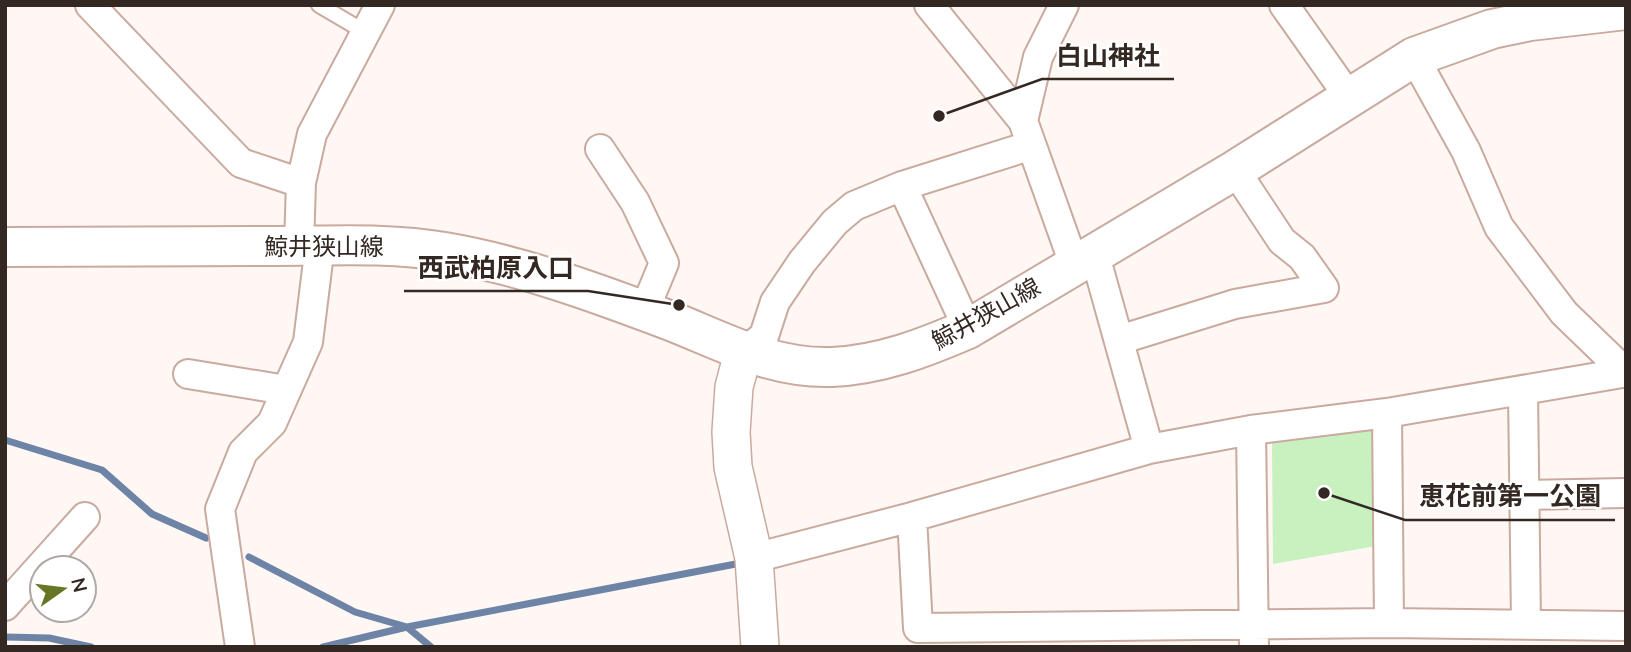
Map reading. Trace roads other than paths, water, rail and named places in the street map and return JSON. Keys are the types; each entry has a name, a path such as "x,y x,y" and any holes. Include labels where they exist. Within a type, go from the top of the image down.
{"main road":[{"name":"鯨井狭山線","path":"5,247 309,246 442,251 557,281 644,311 743,353 788,364 830,367 870,363 925,348 968,329 1235,170 1414,57 1492,29 1603,10"}],"street":[{"path":"90,5 241,163 302,183"},
{"path":"240,647 220,509 243,452 272,422 308,342 309,246 302,183 312,134 380,5"},
{"path":"929,5 1026,133 1119,340 1149,449"},
{"path":"1026,133 1038,57 1064,5"},
{"path":"1284,5 1349,97"},
{"path":"1414,57 1465,151 1499,227 1564,313 1624,373"},
{"path":"760,647 754,558 733,467 731,432 734,387 743,353 764,336 775,302 802,262 835,222 854,206 1026,133"},
{"path":"600,149 635,202 664,263 644,311"},
{"path":"1119,340 1235,304 1324,288 1302,257 1282,241 1235,170"},
{"path":"902,186 968,329"},
{"path":"754,558 912,517 1149,449 1251,430 1387,413 1624,373"},
{"path":"188,374 286,390"},
{"path":"1523,390 1526,623"},
{"path":"1387,413 1389,623"},
{"path":"1251,430 1254,636"},
{"path":"1524,495 1626,493"},
{"path":"5,606 85,517"},
{"path":"912,517 918,628 1254,636 1389,623 1626,626"}],"lane":[{"path":"319,5 365,32"}],"waterway":[{"path":"5,440 102,470 152,514 206,538"},
{"path":"249,557 355,612 407,627 431,647"},
{"path":"323,647 407,627 741,563"},
{"path":"5,637 49,638 91,647"}],"place":[{"name":"白山神社","path":"939,116"},
{"name":"西武柏原入口","path":"679,305"},
{"name":"恵花前第一公園","path":"1324,493"}]}
